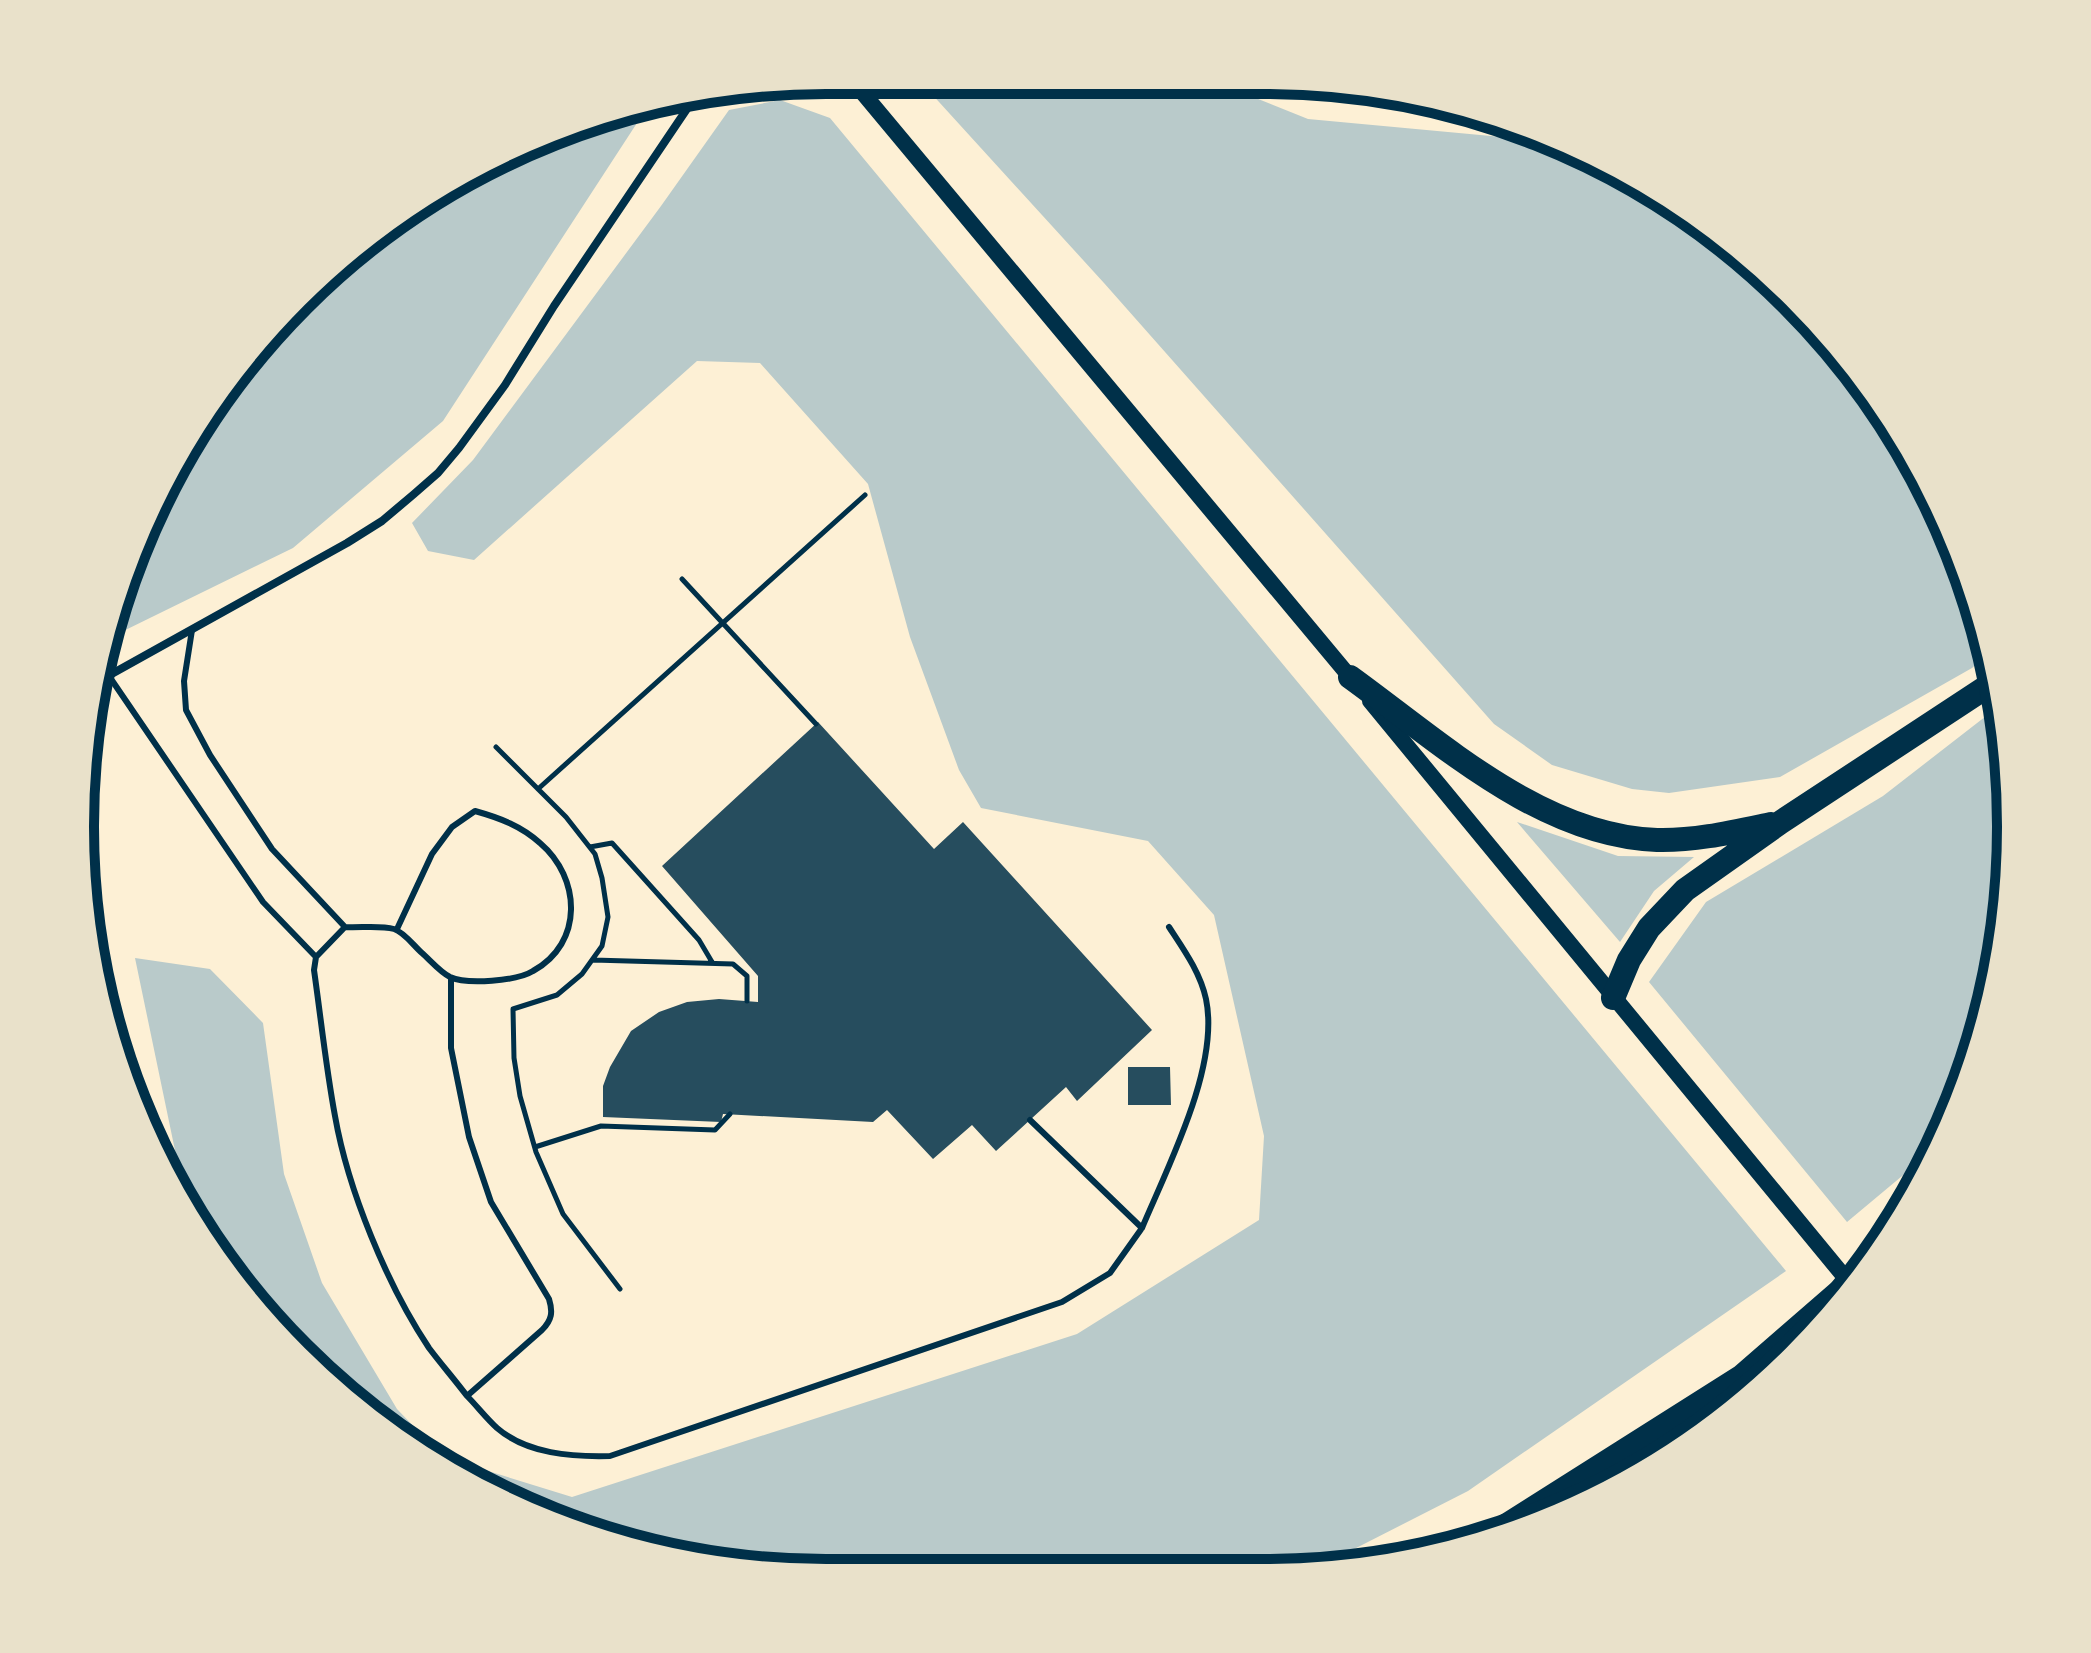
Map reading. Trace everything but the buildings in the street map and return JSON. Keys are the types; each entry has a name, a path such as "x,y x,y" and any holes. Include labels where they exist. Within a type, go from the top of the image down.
{"highway":[{"path":"1350,677 1505,789 1552,815 1605,832 1655,840 1692,839 1781,822"},
{"path":"1613,998 1629,960 1649,928 1685,890 1781,822 1984,689"},
{"path":"1712,1406 1795,1330"},
{"path":"1537,1506 1741,1377"}],"main road":[{"path":"864,94 1843,1275"}],"street":[{"path":"110,675 347,543 382,521 438,473 490,407 688,107"}],"lane":[{"path":"192,630 184,681 186,710 210,755 272,849 345,927 397,929 451,978 516,979 544,964 565,939 571,922 572,900 558,861 540,842 509,821 475,811 452,827 432,854 397,929"},
{"path":"110,677 263,902 316,957"},
{"path":"345,927 316,957 314,970 335,1118 355,1191 380,1254 429,1347 467,1396 499,1430 529,1446 573,1457 610,1456 1062,1302 1110,1273 1142,1228 1188,1117 1210,1028 1205,996 1196,970 1169,927"},
{"path":"451,978 451,1048 469,1137 491,1202 549,1299 552,1310 550,1322 467,1396"},
{"path":"1030,1120 1142,1228"}],"path":[{"path":"538,789 865,495"},
{"path":"682,579 816,724"},
{"path":"496,747 590,847 602,878 608,917 602,946 582,974 557,995 513,1009 514,1058 520,1096 535,1147 563,1214 620,1289"},
{"path":"590,847 612,843 699,940 713,963"},
{"path":"592,960 733,964 747,976 747,1001"},
{"path":"535,1147 601,1126 715,1130 730,1114"}],"shaded area":[{"path":"932,94 1246,94 1308,119 1513,138 1545,150 1631,192 1710,245 1782,309 1815,344 1846,381 1899,460 1941,546 1958,591 1978,662 1780,777 1669,793 1632,789 1552,765 1494,724 1104,283"},
{"path":"780,100 830,118 1786,1271 1468,1491 1344,1554 1264,1559 826,1559 731,1553 637,1534 591,1520 546,1503 466,1464 572,1497 1077,1334 1259,1220 1264,1136 1214,915 1148,841 981,808 959,770 910,637 868,484 760,363 697,361 474,560 428,551 412,523 473,460 729,110"},
{"path":"640,118 443,421 293,548 120,632 150,546 192,460 245,381 309,309 381,245 460,192 546,150"},
{"path":"1988,714 1995,779 1995,874 1991,922 1972,1016 1941,1107 1912,1168 1847,1222 1649,982 1706,902 1883,796"},
{"path":"1517,822 1618,856 1694,857 1654,891 1620,942"},
{"path":"135,958 210,969 263,1023 284,1174 322,1283 397,1409 427,1440 381,1408 309,1344 245,1272 192,1193 178,1166"}]}
